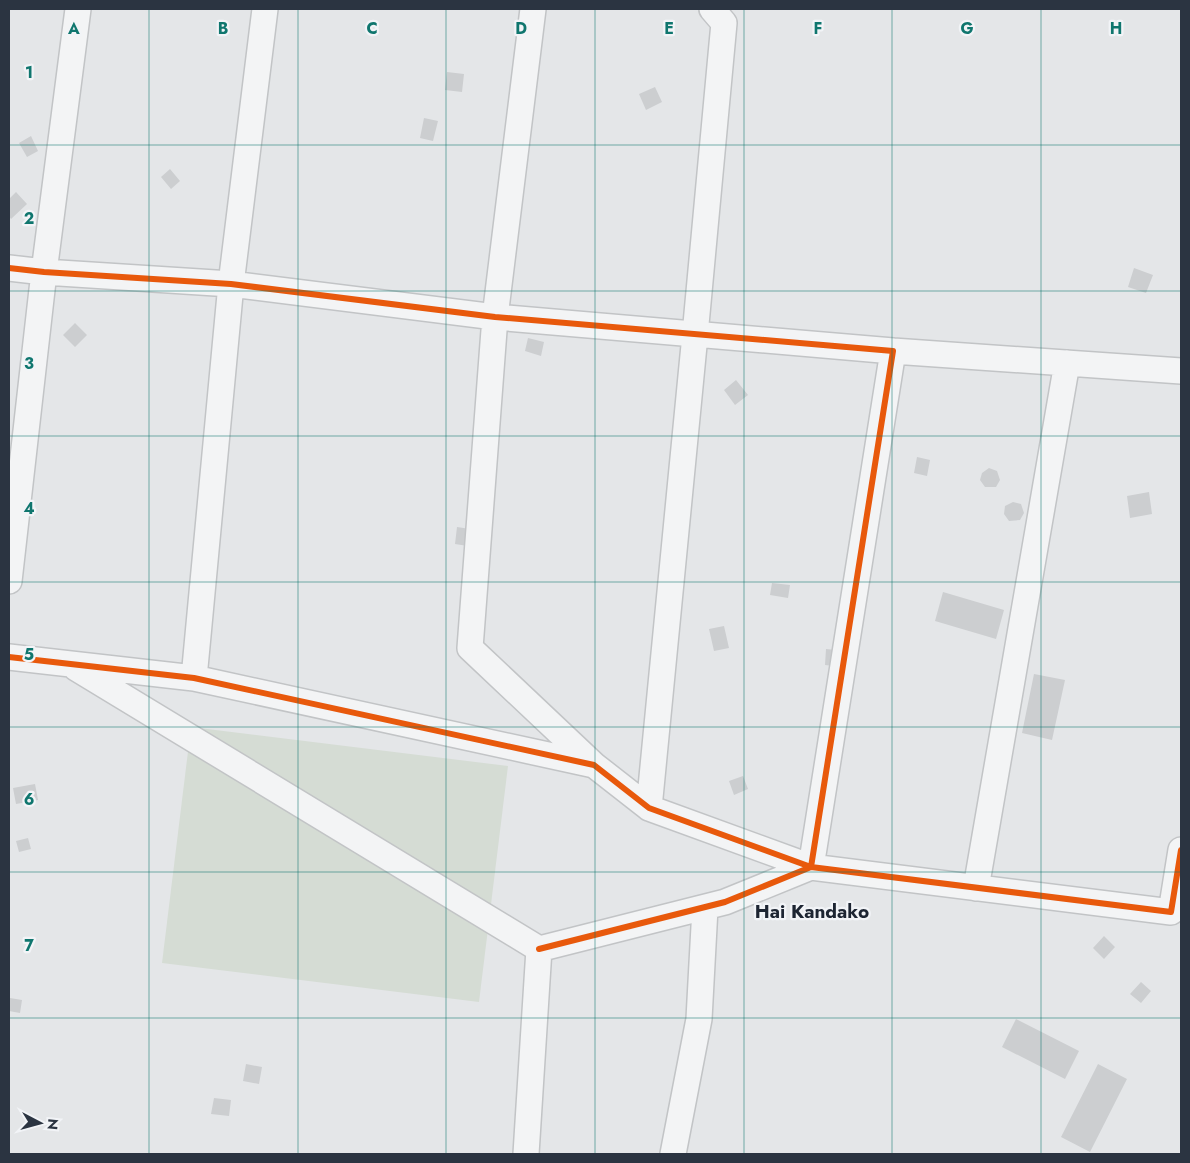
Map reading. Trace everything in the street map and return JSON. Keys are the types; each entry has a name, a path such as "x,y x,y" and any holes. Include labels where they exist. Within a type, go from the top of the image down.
{"street":[{"path":"9,581 44,272 78,9"},
{"path":"194,678 231,284 266,9"},
{"path":"533,9 495,317 470,648 594,765 649,808 811,867 1171,912 1181,850"},
{"path":"649,808 696,336 724,23 712,9"},
{"path":"9,268 231,284 495,317 696,336 1181,371"},
{"path":"811,867 893,351"},
{"path":"976,888 1067,363"},
{"path":"9,657 194,678 594,765"},
{"path":"68,664 539,948 705,908 725,902 811,867"},
{"path":"672,1154 699,1019 705,908"},
{"path":"526,1154 539,948"}],"shaded area":[{"path":"191,727 508,766 479,1002 162,963"}],"building":[{"path":"447,72 464,74 462,92 445,90"},
{"path":"655,87 662,102 646,110 639,94"},
{"path":"424,118 438,121 433,141 420,138"},
{"path":"31,136 38,151 27,157 19,143"},
{"path":"170,169 180,181 171,189 161,177"},
{"path":"16,192 27,204 11,219 9,216 9,199"},
{"path":"1134,268 1153,275 1146,293 1128,287"},
{"path":"75,323 87,335 75,347 63,335"},
{"path":"528,338 544,342 541,356 525,351"},
{"path":"736,380 748,395 735,405 724,390"},
{"path":"917,457 930,460 927,476 914,473"},
{"path":"989,468 997,471 1000,480 996,487 985,487 980,480 982,473"},
{"path":"1149,492 1152,514 1130,518 1127,496"},
{"path":"1013,502 1021,504 1024,513 1020,520 1009,521 1004,514 1005,506"},
{"path":"457,527 470,529 468,546 455,544"},
{"path":"772,583 790,585 788,598 770,595"},
{"path":"943,592 1004,610 996,639 935,621"},
{"path":"724,626 729,648 714,651 709,629"},
{"path":"826,649 836,650 834,666 825,665"},
{"path":"1034,674 1065,680 1052,740 1022,733"},
{"path":"743,776 748,789 734,795 729,781"},
{"path":"35,784 38,800 16,804 13,788"},
{"path":"28,838 31,849 19,852 16,841"},
{"path":"1104,936 1115,947 1104,959 1093,948"},
{"path":"1141,982 1151,991 1141,1003 1130,994"},
{"path":"10,998 22,1000 20,1013 9,1011"},
{"path":"1016,1019 1079,1051 1065,1079 1002,1047"},
{"path":"246,1064 262,1067 259,1084 243,1081"},
{"path":"1098,1064 1127,1079 1090,1152 1061,1137"},
{"path":"214,1098 231,1100 229,1116 211,1114"}],"cycle path":[{"path":"9,268 231,284 495,317 893,351 811,867 725,902 539,949"},
{"path":"9,657 194,678 594,765 649,808 811,867 1171,912 1181,850"}],"district":[{"name":"Hai Kandako","path":"812,911"}]}
